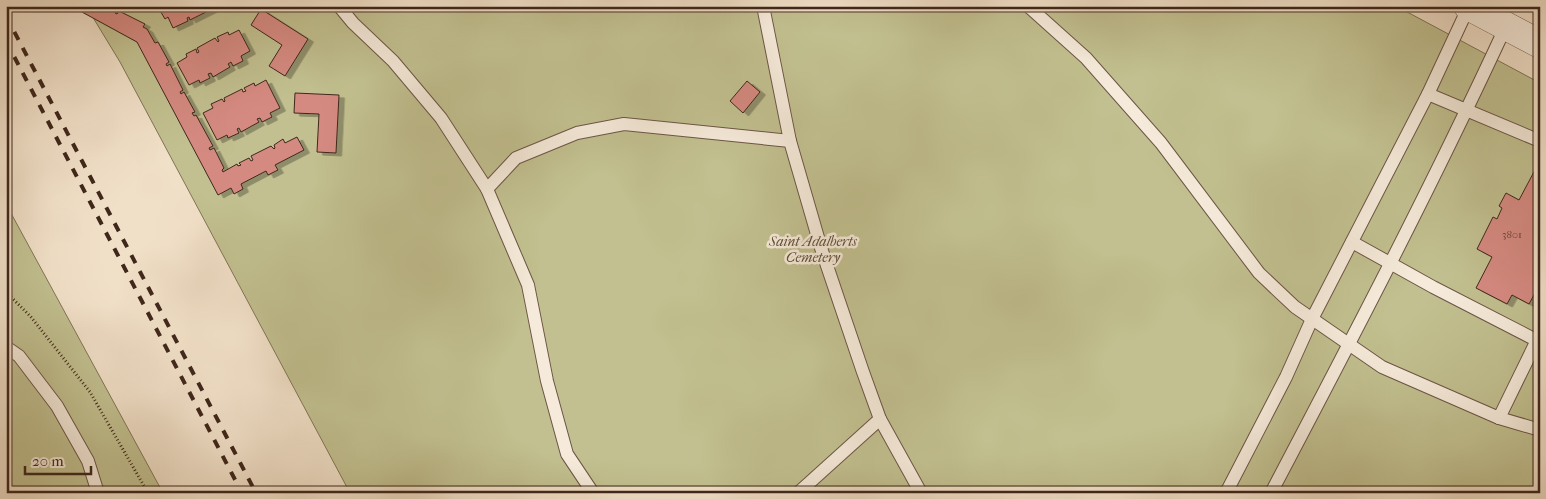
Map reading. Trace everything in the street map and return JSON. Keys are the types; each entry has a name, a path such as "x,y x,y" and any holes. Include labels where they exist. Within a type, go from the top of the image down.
{"street":[{"path":"1468,6 1540,44"}],"lane":[{"path":"339,6 393,61 441,118 487,188 528,285 547,381 567,454 593,493"},
{"path":"763,6 790,141 821,248 880,419 921,493"},
{"path":"1028,6 1086,58 1161,143 1259,273 1295,307 1382,367 1499,418 1540,430"},
{"path":"1226,493 1286,377 1312,319 1428,94 1468,6"},
{"path":"1272,493 1390,264 1467,110 1506,26"},
{"path":"1428,94 1540,141"},
{"path":"487,188 516,158 577,133 624,124 790,141"},
{"path":"1352,242 1390,264 1538,337 1499,418"},
{"path":"6,347 19,356 57,406 88,462 98,493"},
{"path":"798,493 880,419"}],"path":[{"path":"6,292 32,317 90,392 148,493"}],"green space":[{"name":"Saint Adalberts Cemetery","path":"86,6 1396,6 1540,83 1540,493 350,493 120,62"},
{"path":"6,204 163,493 6,493"}],"building":[{"path":"71,6 82,10 84,6 110,6 117,10 115,13 117,14 119,11 145,24 143,27 147,29 155,43 158,42 169,62 166,64 167,66 170,64 183,90 180,92 181,94 184,92 195,112 192,113 194,116 196,115 213,146 209,148 210,150 214,148 224,168 223,172 237,164 238,166 241,165 239,163 249,158 251,161 253,160 251,156 271,146 274,149 274,145 283,139 285,143 297,137 304,150 275,165 278,170 268,175 266,171 241,184 243,189 234,194 231,188 218,195 137,42"},
{"path":"216,6 190,20 189,17 187,18 188,21 173,28 168,17 165,19 158,7"},
{"path":"261,9 308,39 285,76 269,66 282,45 251,25"},
{"path":"239,30 250,51 241,56 243,61 233,66 231,62 228,64 230,67 213,77 211,73 208,74 210,78 200,83 199,80 189,85 177,63 187,57 186,54 196,49 197,53 199,52 197,48 215,38 218,42 217,37 228,32 229,35"},
{"path":"266,80 280,108 270,113 272,117 262,122 260,118 257,119 259,122 241,132 239,128 237,129 239,133 228,138 227,135 217,140 203,113 213,108 211,104 222,99 224,102 224,98 242,89 243,92 246,91 244,88 254,83 255,86"},
{"path":"747,81 760,92 743,113 730,101"},
{"path":"295,93 339,95 336,153 317,152 319,114 294,113"},
{"path":"1536,168 1540,170 1540,284 1529,304 1512,295 1507,304 1476,288 1492,257 1477,249 1493,217 1497,219 1502,208 1499,206 1506,193 1519,200"}],"railway":[{"path":"6,16 256,493"},
{"path":"6,41 242,493"}]}
